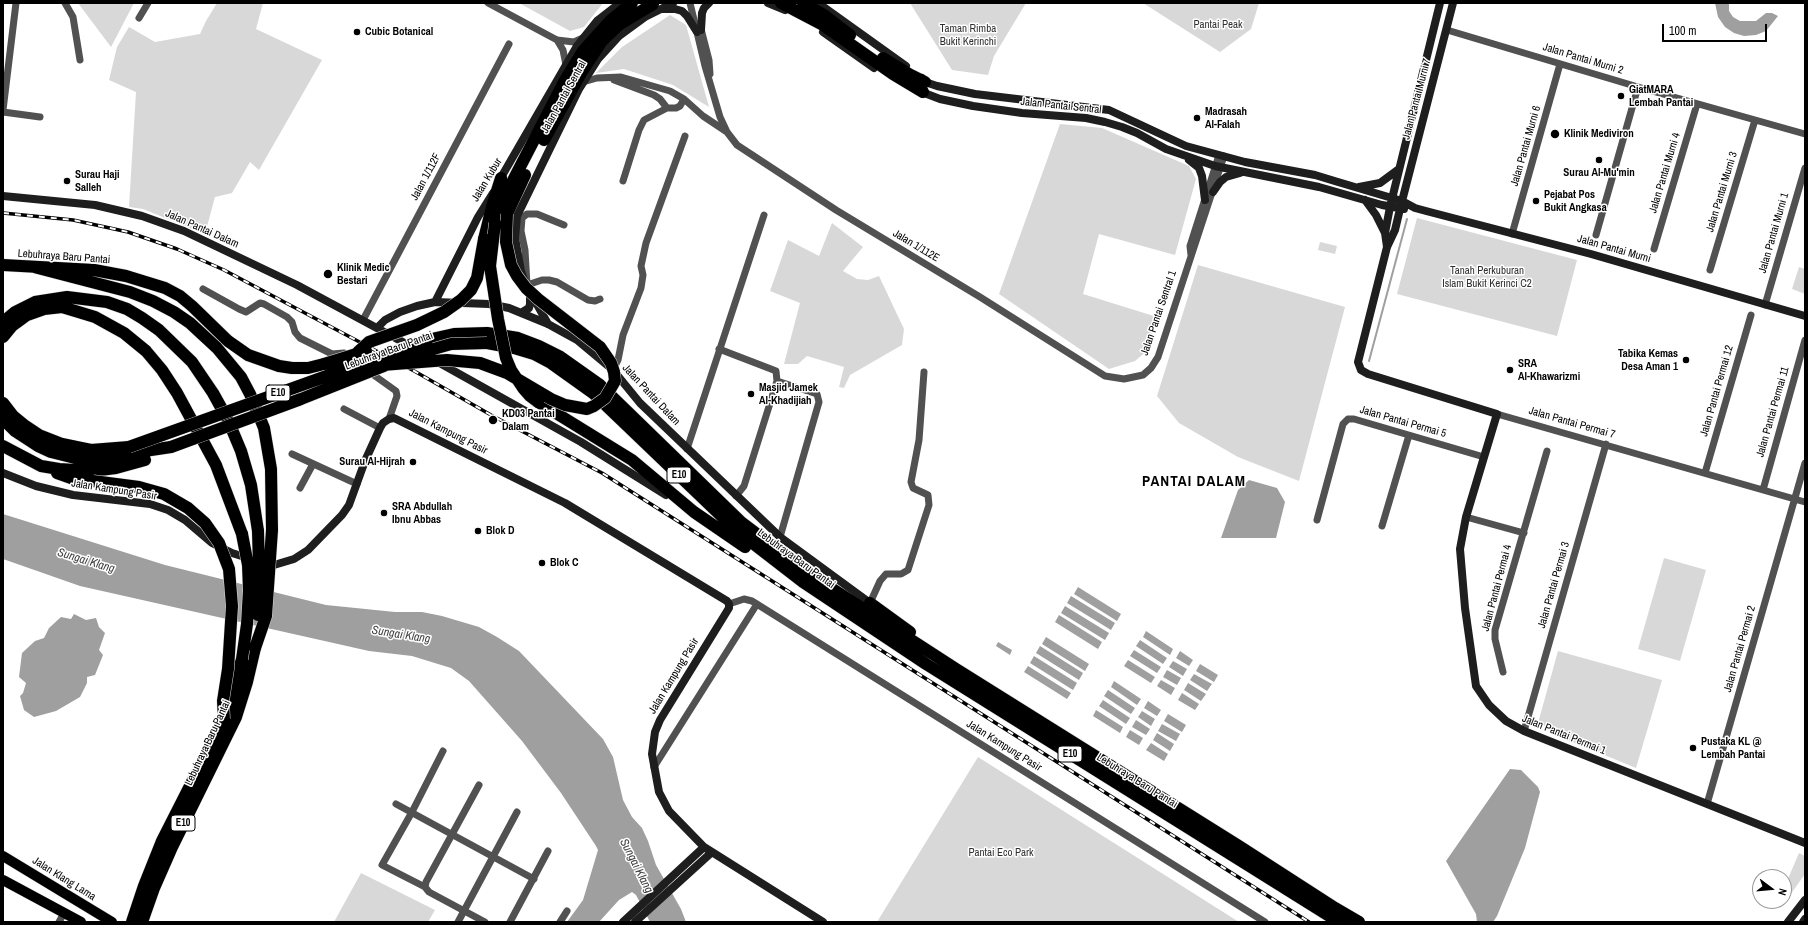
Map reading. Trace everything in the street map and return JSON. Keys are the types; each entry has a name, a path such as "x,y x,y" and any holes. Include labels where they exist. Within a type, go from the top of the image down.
{"highway":[{"path":"533,151 564,82 583,51 610,21 632,3"},
{"path":"781,3 823,25 887,70 924,87"},
{"path":"804,3 830,19 856,40 924,87"},
{"path":"657,6 620,24 602,41 581,72 506,194 495,223 490,266 498,319 506,358 511,370 530,396 616,449 650,474 694,512 746,547 767,555"},
{"path":"382,365 446,360 480,363 507,373 551,400 565,406 587,409 605,398 614,381 614,372 611,363 600,347 526,288 517,276 511,264 506,242 507,214 533,151 564,68"},
{"path":"533,151 581,85"},
{"path":"358,352 369,342 417,325 444,312 462,300 471,290 477,278 484,239 501,178"},
{"name":"Lebuhraya Baru Pantai","path":"3,265 94,270 126,276 164,288 180,296 228,341 248,354 279,366 308,368 358,352 410,338 427,340"},
{"path":"34,267 130,292 153,301 174,312 190,323 217,348 241,377 250,394 264,428 271,469 272,530 266,616 255,648"},
{"name":"Lebuhraya Baru Pantai","path":"3,322 15,312 35,302 67,297 85,298 113,304 142,318 159,330 192,362 213,393 228,420 251,485 258,530 259,606 255,648 247,682 236,716 172,846 141,915 132,922"},
{"name":"Lebuhraya Baru Pantai","path":"3,337 12,326 27,315 44,309 62,307 95,317 124,333 146,351 162,370 177,393 213,460 242,534 248,565 249,590 242,659 224,719 162,841 141,915"},
{"name":"Lebuhraya Baru Pantai","path":"3,446 41,466 92,471 427,340 454,334 487,338 518,338 559,356 600,384 741,522 772,547 861,609 1359,922"},
{"name":"Lebuhraya Baru Pantai","path":"3,419 15,431 38,446 64,456 96,460 171,447 301,399 382,365 437,347 487,338 534,354 550,363 593,393 737,531 803,582 926,664 1339,922"},
{"name":"Lebuhraya Baru Pantai","path":"3,403 13,416 40,435 62,444 91,450 130,455"},
{"path":"41,466 74,479 139,486 164,494 194,513 205,523 219,543 229,569 232,606 228,669 223,701 224,719"},
{"path":"870,603 923,641 956,669"}],"main road":[{"name":"Jalan Klang Lama","path":"3,856 112,922"},
{"path":"3,880 66,917 81,922"}],"street":[{"path":"16,3 3,111 40,117"},
{"path":"65,3 72,17 80,60"},
{"path":"139,18 148,3"},
{"path":"488,3 557,40 574,42 585,36"},
{"name":"Jalan Pantai Sentral","path":"564,68 585,36 598,21 620,3"},
{"name":"Jalan Pantai Sentral","path":"548,324 528,288 521,271 518,256 515,224 525,198 581,85 598,59 611,44 657,6 673,3"},
{"name":"Jalan 1/112E","path":"690,3 709,60 712,88 720,117 727,132 737,145 774,171 1106,376 1124,379 1143,375"},
{"name":"Jalan 1/112E","path":"694,3 699,31"},
{"path":"699,31 702,13 709,3"},
{"name":"Jalan Pantai Sentral","path":"768,3 794,15 824,32 880,72 910,90 924,87 1109,110 1186,146 1252,164 1315,175 1392,198 1401,205"},
{"name":"Jalan Pantai Sentral","path":"818,3 917,73 924,87 954,103 1022,113 1086,118 1105,122 1122,126 1166,149 1218,167 1319,187 1390,207 1401,205"},
{"name":"Jalan Pantai Murni 7","path":"1385,233 1392,198 1440,3"},
{"name":"Jalan Pantai Murni 7","path":"1387,248 1395,230 1453,3"},
{"path":"657,6 682,11 699,31"},
{"name":"Jalan Pantai Murni 2","path":"1447,30 1638,87 1805,134"},
{"path":"557,40 563,50 564,68"},
{"name":"Jalan 1/112F","path":"363,320 510,44"},
{"name":"Jalan Pantai Murni 6","path":"1512,234 1560,64"},
{"name":"Jalan Kubur","path":"435,302 478,217 564,68"},
{"path":"608,77 654,95 660,99 666,108"},
{"path":"581,85 608,77 637,81 670,91 684,99 703,116 727,132"},
{"path":"1596,235 1638,87"},
{"path":"623,181 642,124 648,117 666,108 676,108 680,106 684,99"},
{"path":"1022,113 1023,99"},
{"name":"Jalan Pantai Murni 4","path":"1654,249 1697,104"},
{"path":"1105,122 1109,110"},
{"name":"Jalan Pantai Murni 3","path":"1710,270 1755,120"},
{"path":"613,370 618,360 623,336 641,288 643,276 641,266 646,243 685,136"},
{"path":"1185,156 1199,168 1202,176 1205,200"},
{"name":"Jalan Pantai Sentral 1","path":"1190,255 1190,246 1205,200 1222,156"},
{"name":"Jalan Pantai Sentral 1","path":"1143,375 1151,368 1158,357 1190,255 1196,246 1213,192 1218,167"},
{"name":"Jalan Pantai Murni 1","path":"1765,305 1805,168"},
{"path":"1357,188 1380,183 1399,169"},
{"path":"1213,192 1220,182 1226,177 1236,173 1247,172"},
{"name":"Jalan Pantai Dalam","path":"3,196 95,205 142,216 209,243 296,285 363,320 581,442 694,512"},
{"path":"1365,200 1376,215 1385,233 1387,248"},
{"name":"Jalan Pantai Murni","path":"1401,205 1584,252 1805,316"},
{"path":"521,313 526,311 530,304 525,250 521,231 522,218 527,214 537,214 564,225"},
{"path":"687,449 764,215"},
{"name":"Jalan Pantai Permai 7","path":"1387,248 1358,362 1361,370 1368,374 1497,414 1805,502"},
{"path":"528,288 542,280 549,280 557,282 588,300 595,301 600,299"},
{"path":"203,289 246,312 260,303 264,304 287,316 292,322 295,332 300,338 332,354 343,353 396,391 397,396 389,419"},
{"name":"Jalan Pantai Dalam","path":"377,328 385,320 400,312 435,302 489,304 509,308 548,324 577,340 613,370 640,403 780,537 852,592 870,603"},
{"name":"Jalan Pantai Permai 12","path":"1705,473 1751,315"},
{"name":"Jalan Pantai Permai 11","path":"1763,490 1805,340"},
{"path":"719,349 776,371 777,381 744,486 736,496"},
{"path":"870,603 880,581 886,574 901,574 908,570 929,505 928,495 913,488 911,482 919,440 924,372"},
{"path":"777,381 817,394 819,402 780,537"},
{"path":"344,409 380,428"},
{"name":"Jalan Pantai Permai 1","path":"1497,414 1466,517 1460,550 1476,686 1489,705 1506,721 1524,732 1805,844"},
{"name":"Jalan Kampung Pasir","path":"3,473 36,486 73,496 150,504 168,510 185,520 212,543 232,553 274,565 294,559 308,550 349,505 380,428 383,423 394,418 566,503 730,604"},
{"name":"Jalan Pantai Permai 5","path":"1317,520 1343,424 1348,419 1354,419 1484,457"},
{"path":"1382,526 1409,435"},
{"name":"Jalan Pantai Permai 3","path":"1524,732 1606,444"},
{"name":"Jalan Pantai Permai 4","path":"1504,672 1495,639 1496,630 1547,451"},
{"path":"292,454 357,484"},
{"name":"Jalan Pantai Permai 2","path":"1707,804 1805,463"},
{"path":"300,488 313,464"},
{"name":"Jalan Pantai Permai 4","path":"1466,517 1524,533"},
{"name":"Jalan Kampung Pasir","path":"730,604 744,599 757,604 1265,922"},
{"name":"Jalan Kampung Pasir","path":"730,604 729,608 660,720 653,744 654,767 659,792 669,812 704,847 823,922"},
{"path":"654,767 757,604"},
{"path":"443,751 412,812 382,865 425,887 429,892 485,922"},
{"path":"425,887 426,882 479,785"},
{"path":"396,804 534,879"},
{"path":"458,922 517,812"},
{"path":"635,922 689,867 704,847"},
{"path":"510,922 548,851"},
{"path":"623,922 689,867 712,852"},
{"path":"1788,922 1805,900"},
{"path":"560,922 567,911"},
{"path":"59,922 66,917"}],"green space":[{"path":"78,3 134,3 111,47"},
{"path":"217,3 263,3 256,29 322,60 259,170 250,162 232,193 215,197 205,234 143,209 129,207 136,92 109,80 117,47 129,27 155,42 200,34"},
{"path":"519,3 603,3 584,27 570,31"},
{"name":"Taman Rimba Bukit Kerinchi","path":"910,3 1026,3 994,56 988,75 952,70"},
{"name":"Pantai Peak","path":"1143,3 1259,3 1251,29 1220,52"},
{"path":"670,15 686,25 709,107 673,85 624,69 596,73 622,47"},
{"path":"1060,124 1102,128 1189,166 1196,179 1175,255 1099,234 1083,294 1157,317 1148,350 1135,361 1109,369 999,294"},
{"name":"Tanah Perkuburan Islam Bukit Kerinci C2","path":"1417,218 1577,260 1557,336 1397,294"},
{"path":"832,223 863,247 843,271 857,279 868,280 879,276 904,329 902,345 850,375 844,388 839,387 844,367 807,356 798,364 784,364 800,303 770,291 788,240 819,256"},
{"path":"1320,242 1337,246 1335,254 1318,250"},
{"path":"1198,265 1345,307 1299,481 1238,457 1179,423 1157,396"},
{"path":"1799,267 1805,269 1805,294 1792,289"},
{"path":"1664,558 1706,570 1680,661 1638,649"},
{"path":"1558,651 1662,680 1636,768 1568,740 1538,723"},
{"name":"Pantai Eco Park","path":"978,757 1239,922 877,922"},
{"path":"1799,853 1805,856 1805,874 1792,892 1792,869"},
{"path":"361,873 435,910 428,922 334,922"}],"water":[{"path":"1715,3 1729,3 1729,11 1733,17 1740,21 1756,21 1766,13 1772,13 1778,16 1766,31 1756,35 1744,36 1734,33 1725,27 1718,17"},
{"path":"1249,480 1277,488 1285,502 1276,538 1221,538 1238,490"},
{"name":"Sungai Klang","path":"3,514 165,565 326,605 395,612 422,612 442,616 479,627 497,637 519,651 603,739 613,757 623,800 632,817 642,828 656,865 681,909 686,922 650,922 636,895 632,892 619,900 599,922 567,922 583,900 598,850 561,793 522,741 469,681 451,668 412,656 369,651 80,586 3,559"},
{"path":"1078,587 1121,614 1117,621 1074,594"},
{"path":"1071,596 1115,623 1111,630 1067,603"},
{"path":"1065,606 1109,633 1105,640 1061,613"},
{"path":"74,614 86,620 96,618 99,627 105,633 99,650 103,655 95,675 87,677 87,683 80,697 56,711 34,717 24,710 20,696 23,693 26,683 19,677 22,653 35,641 44,638 49,628 61,617 71,619"},
{"path":"1059,615 1102,642 1098,649 1055,622"},
{"path":"1146,631 1173,649 1170,655 1143,637"},
{"path":"1046,637 1089,664 1085,671 1042,644"},
{"path":"1140,640 1167,658 1163,664 1136,646"},
{"path":"998,642 1012,650 1010,655 996,646"},
{"path":"1040,646 1083,673 1079,680 1036,653"},
{"path":"1134,650 1161,667 1157,673 1130,656"},
{"path":"1180,651 1193,660 1189,666 1176,658"},
{"path":"1034,656 1077,683 1073,690 1030,663"},
{"path":"1128,660 1155,677 1151,683 1124,666"},
{"path":"1173,661 1187,669 1183,676 1169,667"},
{"path":"1200,664 1218,675 1214,682 1196,671"},
{"path":"1028,666 1071,693 1067,699 1024,672"},
{"path":"1167,670 1181,678 1177,685 1163,677"},
{"path":"1194,674 1212,684 1207,691 1190,680"},
{"path":"1161,680 1175,688 1171,695 1157,686"},
{"path":"1114,681 1141,699 1137,705 1111,687"},
{"path":"1188,683 1206,694 1201,701 1184,690"},
{"path":"1108,690 1135,708 1131,714 1104,696"},
{"path":"1182,693 1199,704 1195,710 1178,700"},
{"path":"1103,700 1130,718 1126,724 1099,706"},
{"path":"1148,701 1161,710 1157,716 1144,708"},
{"path":"1096,710 1123,727 1120,733 1093,716"},
{"path":"1142,711 1155,719 1151,726 1138,717"},
{"path":"1168,714 1186,725 1182,732 1164,721"},
{"path":"1136,720 1150,729 1146,735 1132,727"},
{"path":"1162,724 1180,734 1176,741 1158,731"},
{"path":"1130,730 1143,738 1139,745 1126,737"},
{"path":"1157,733 1174,744 1170,751 1153,740"},
{"path":"1151,743 1168,754 1164,761 1146,750"},
{"path":"1510,769 1521,770 1538,787 1540,792 1525,848 1497,916 1493,922 1477,922 1476,914 1446,861"}],"waterway":[{"path":"1369,361 1407,219"}],"railway":[{"path":"3,213 73,220 128,232 177,249 224,270 416,372 491,415 602,473 1309,922"}],"place":[{"name":"Cubic Botanical","path":"357,32"},
{"name":"GiatMARA Lembah Pantai","path":"1621,96"},
{"name":"Madrasah Al-Falah","path":"1197,118"},
{"name":"Klinik Mediviron","path":"1555,134"},
{"name":"Surau Al-Mu'min","path":"1599,160"},
{"name":"Surau Haji Salleh","path":"67,181"},
{"name":"Pejabat Pos Bukit Angkasa","path":"1536,201"},
{"name":"Klinik Medic Bestari","path":"328,274"},
{"name":"Tabika Kemas Desa Aman 1","path":"1686,360"},
{"name":"SRA Al-Khawarizmi","path":"1510,370"},
{"name":"Masjid Jamek Al-Khadijiah","path":"751,394"},
{"name":"KD03 Pantai Dalam","path":"493,420"},
{"name":"Surau Al-Hijrah","path":"413,462"},
{"name":"SRA Abdullah Ibnu Abbas","path":"384,513"},
{"name":"Blok D","path":"478,531"},
{"name":"Blok C","path":"542,563"},
{"name":"Pustaka KL @ Lembah Pantai","path":"1693,748"}],"district":[{"name":"PANTAI DALAM","path":"1194,482"}]}
